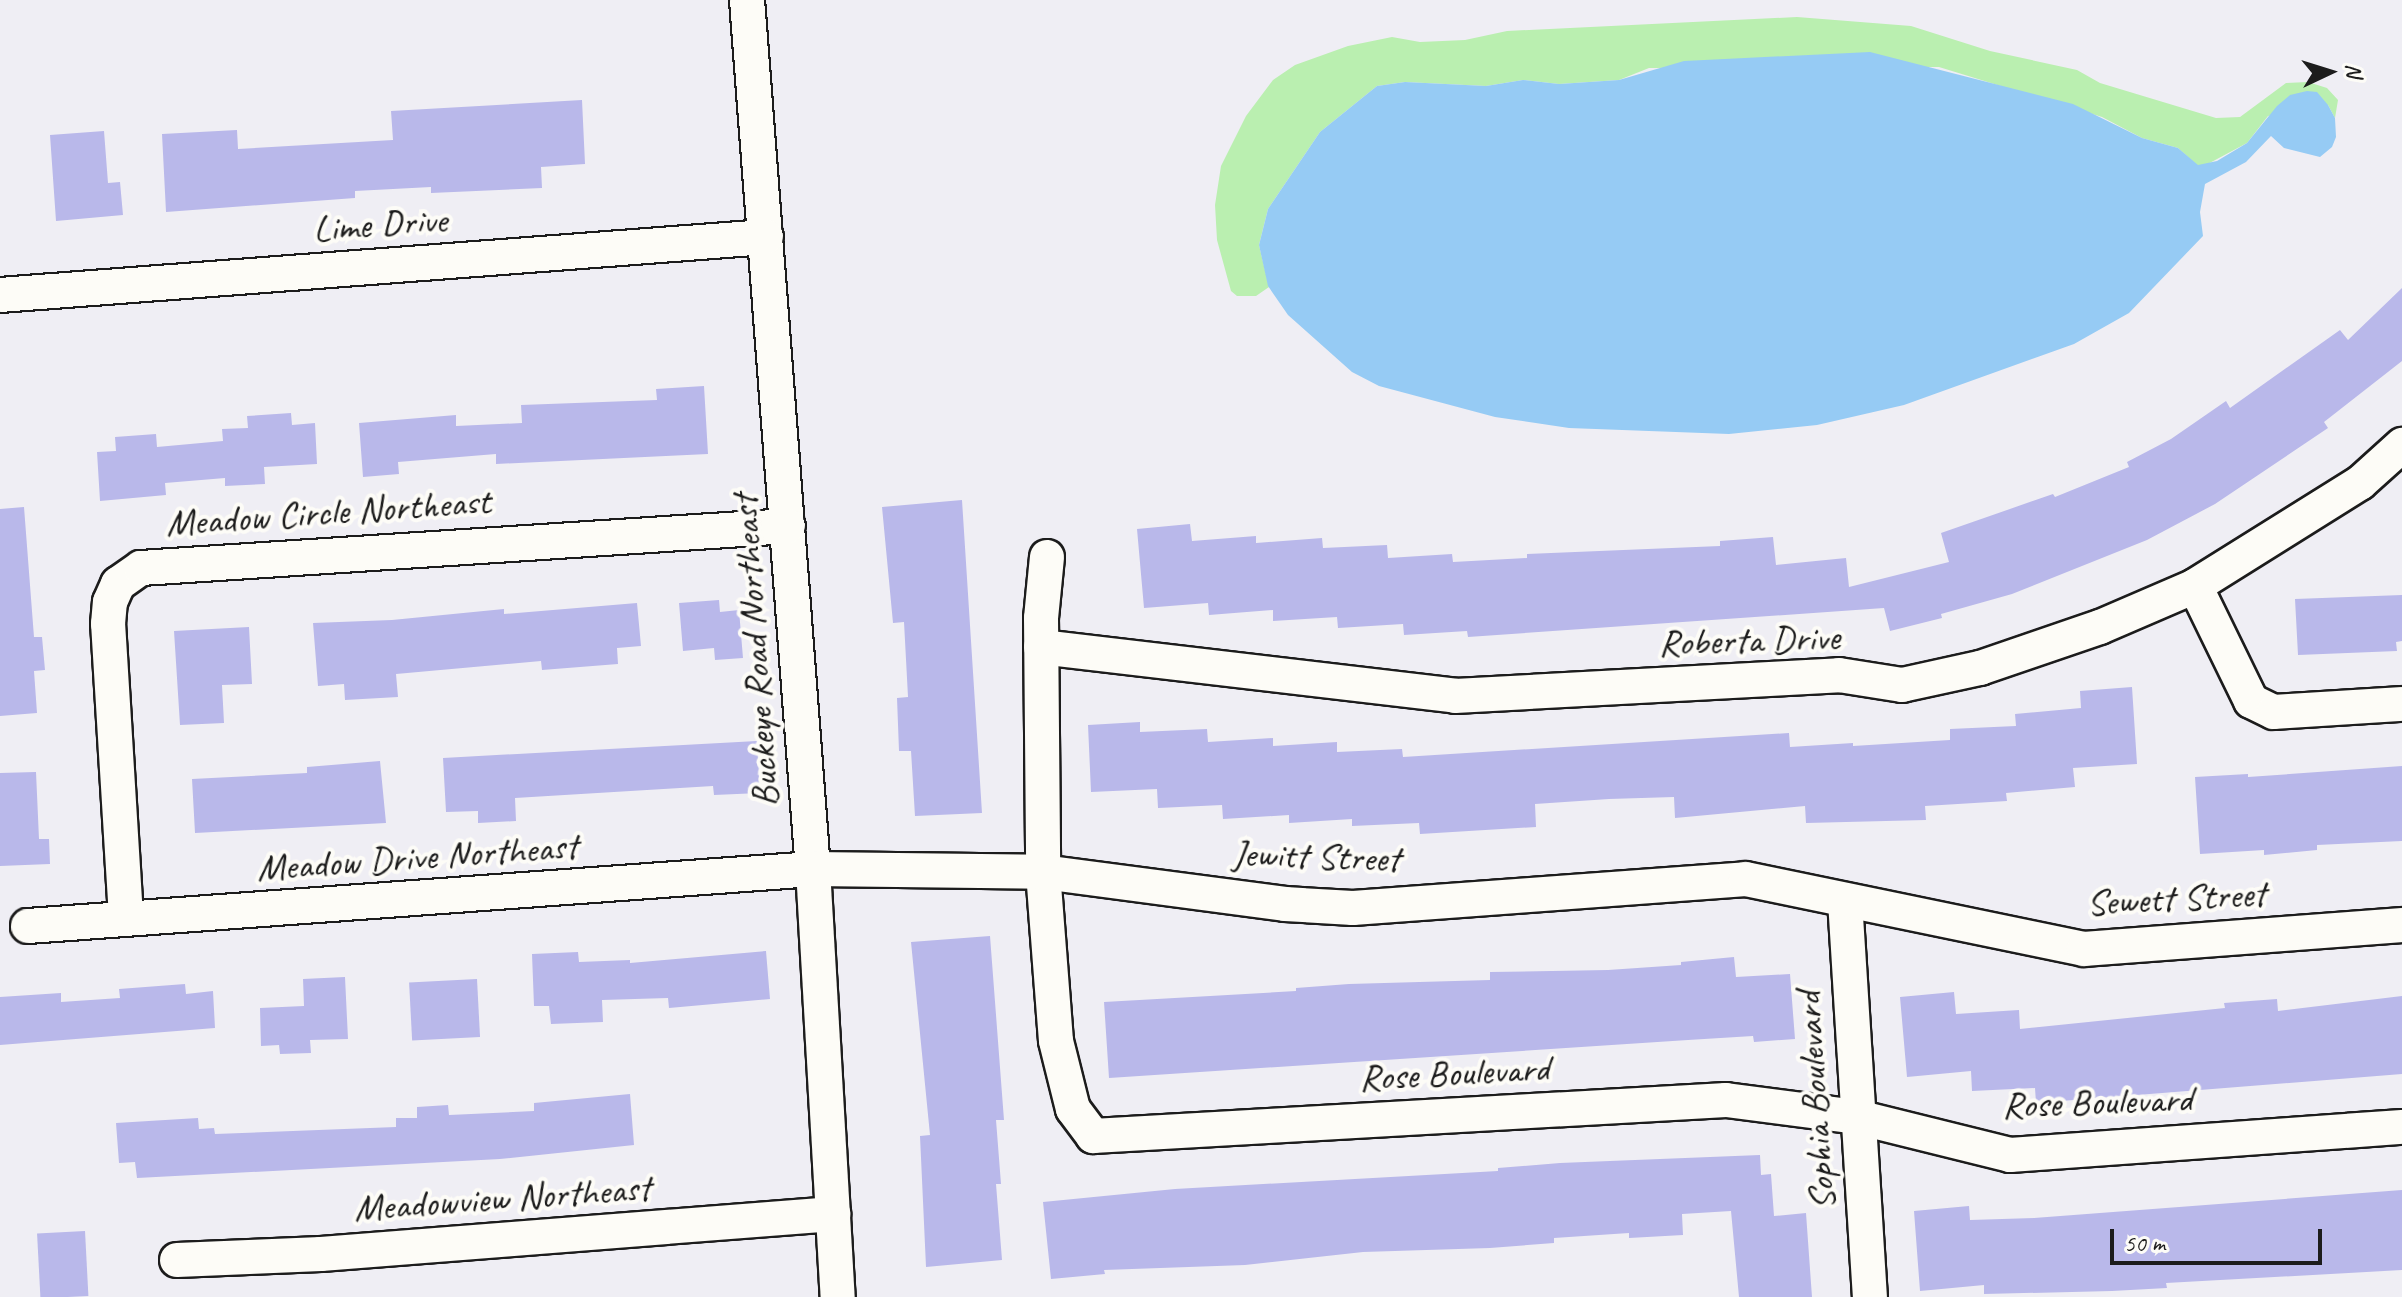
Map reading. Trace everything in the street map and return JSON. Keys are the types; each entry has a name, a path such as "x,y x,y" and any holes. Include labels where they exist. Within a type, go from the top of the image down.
{"street":[{"name":"Buckeye Road Northeast","path":"747,0 813,869 838,1297"},
{"name":"Lime Drive","path":"0,295 766,237"},
{"name":"Roberta Drive","path":"1041,647 1455,696 1839,675 1902,685 1995,663 2100,627 2195,586 2360,483 2402,445"},
{"name":"Meadow Circle Northeast","path":"126,917 108,624 110,602 118,584 141,568 788,526"},
{"name":"Rose Boulevard","path":"1047,557 1041,647 1043,872 1056,1041 1073,1109 1093,1136 1726,1100 1857,1117 2010,1155 2402,1127"},
{"path":"2195,586 2251,701 2274,712 2402,704"},
{"name":"Jewitt Street","path":"813,869 1043,872 1285,904 1353,908 1746,879 1830,898"},
{"name":"Meadow Drive Northeast","path":"28,926 813,869"},
{"name":"Sewett Street","path":"1830,898 2084,949 2402,925"},
{"name":"Sophia Boulevard","path":"1830,898 1857,1117 1870,1297"},
{"name":"Meadowview Northeast","path":"177,1260 321,1254 833,1214"}],"green space":[{"path":"1797,17 1911,26 1990,51 2077,70 2100,83 2216,118 2240,117 2286,83 2308,82 2327,88 2338,100 2335,118 2328,105 2268,116 2247,143 2204,166 2197,165 2178,148 2142,138 2102,117 1939,67 1649,68 1619,80 1559,84 1523,80 1486,86 1405,82 1377,86 1320,132 1268,209 1259,245 1269,287 1256,296 1237,296 1231,291 1217,240 1215,205 1221,166 1246,116 1273,80 1295,65 1348,46 1392,37 1420,42 1465,40 1507,31"}],"water":[{"path":"1870,52 2073,104 2142,138 2178,148 2198,165 2217,161 2247,143 2277,106 2290,95 2307,91 2317,92 2328,105 2335,118 2336,137 2332,147 2320,157 2284,148 2271,136 2246,162 2205,184 2200,212 2203,236 2129,313 2074,344 1904,405 1817,425 1729,434 1569,428 1495,417 1379,386 1352,372 1288,315 1268,286 1259,245 1268,209 1320,132 1377,86 1405,82 1486,86 1523,80 1559,84 1619,80 1684,61"}],"building":[{"path":"582,100 585,164 541,167 542,188 431,193 431,187 355,191 355,198 166,212 162,134 237,130 238,149 393,140 391,111"},
{"path":"104,131 108,183 120,182 123,215 56,221 50,135"},
{"path":"2402,288 2402,361 2324,422 2328,428 2215,504 2147,540 2012,594 1941,614 1942,618 1890,631 1884,608 1468,637 1467,631 1404,635 1403,624 1338,628 1337,617 1273,621 1273,610 1209,615 1208,603 1144,608 1137,529 1190,524 1192,541 1256,536 1256,543 1322,538 1323,548 1387,545 1388,558 1452,554 1453,562 1527,558 1527,554 1720,546 1720,541 1773,537 1776,565 1846,558 1849,587 1949,562 1941,533 2053,494 2055,497 2129,467 2127,462 2171,439 2226,401 2230,408 2340,330 2348,340"},
{"path":"704,386 708,454 496,464 496,454 398,462 399,474 363,477 359,423 456,415 456,426 522,423 521,405 657,400 656,389"},
{"path":"291,413 292,425 315,423 317,464 264,467 265,484 225,486 225,478 165,483 166,495 100,501 97,452 116,451 115,437 156,434 157,447 223,441 222,429 248,428 247,416"},
{"path":"962,500 982,813 915,816 911,751 899,751 897,698 908,697 904,622 893,623 882,507"},
{"path":"24,507 34,637 42,637 45,670 34,671 37,713 0,716 0,509"},
{"path":"2402,595 2402,641 2396,642 2397,651 2298,655 2295,599"},
{"path":"719,600 720,612 739,610 743,658 715,660 714,648 683,651 679,603"},
{"path":"637,603 641,646 617,648 618,664 542,670 541,661 396,674 398,697 345,700 344,684 318,686 313,623 392,620 504,609 504,614"},
{"path":"249,627 252,684 222,685 224,723 180,725 174,631"},
{"path":"2132,687 2137,764 2073,768 2075,787 2006,793 2007,801 1925,806 1926,820 1806,823 1805,806 1675,818 1674,797 1535,804 1536,827 1420,834 1419,823 1352,826 1352,819 1289,823 1289,815 1223,819 1222,805 1158,808 1157,789 1091,792 1088,725 1140,722 1140,732 1207,729 1208,742 1273,738 1273,746 1337,742 1337,752 1402,749 1403,757 1789,733 1790,747 1853,743 1853,746 1950,740 1950,729 2016,726 2015,714 2081,708 2080,691"},
{"path":"757,741 760,793 714,795 713,786 515,798 516,821 478,823 478,811 446,812 443,758"},
{"path":"380,761 386,823 195,833 192,779 307,773 307,767"},
{"path":"2402,766 2402,841 2317,845 2317,850 2264,855 2264,850 2200,854 2195,777 2248,774 2248,777"},
{"path":"36,772 39,839 49,839 50,864 0,866 0,773"},
{"path":"990,936 1004,1120 996,1120 1001,1184 996,1184 1002,1260 926,1267 920,1136 930,1135 911,942"},
{"path":"766,951 770,999 669,1008 668,998 602,1000 603,1022 551,1024 549,1006 534,1006 532,954 578,952 579,962 630,960 630,963"},
{"path":"1734,957 1736,977 1790,974 1795,1039 1754,1042 1753,1036 1109,1078 1104,1002 1296,991 1296,988 1349,984 1490,980 1490,972 1608,970 1681,965 1681,962"},
{"path":"345,977 348,1039 310,1040 311,1053 280,1054 279,1045 261,1046 260,1008 304,1006 303,979"},
{"path":"477,979 480,1037 412,1040 409,983"},
{"path":"185,984 186,994 213,991 215,1028 0,1045 0,997 61,993 61,1002 120,998 119,989"},
{"path":"1954,992 1956,1014 2019,1010 2020,1029 2225,1008 2224,1003 2277,999 2278,1011 2402,996 2402,1074 2036,1103 2035,1088 1972,1091 1971,1071 1907,1077 1900,997"},
{"path":"630,1094 634,1145 500,1159 137,1178 135,1162 119,1163 116,1123 198,1118 199,1129 214,1128 215,1134 396,1127 396,1118 417,1118 417,1107 448,1105 449,1115 534,1111 534,1103"},
{"path":"1760,1155 1761,1175 1771,1174 1774,1216 1806,1213 1812,1297 1739,1297 1731,1211 1682,1214 1683,1235 1629,1238 1629,1233 1554,1238 1554,1243 1363,1252 1245,1265 1104,1270 1105,1274 1051,1279 1043,1202 1175,1189 1498,1171 1498,1168 1560,1163"},
{"path":"2402,1190 2402,1270 2166,1283 2167,1288 2112,1291 1984,1294 1984,1285 1920,1291 1914,1211 1969,1206 1970,1220 2034,1218"},
{"path":"85,1231 88,1296 40,1297 37,1234"}]}
